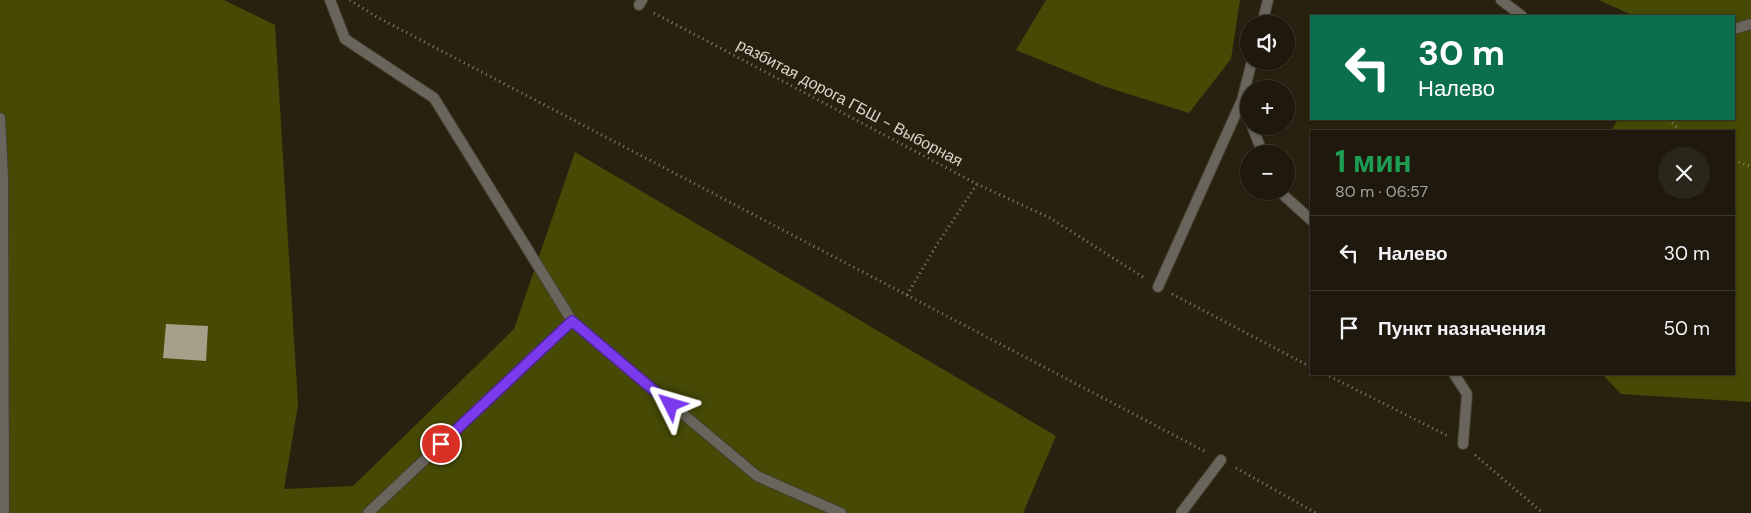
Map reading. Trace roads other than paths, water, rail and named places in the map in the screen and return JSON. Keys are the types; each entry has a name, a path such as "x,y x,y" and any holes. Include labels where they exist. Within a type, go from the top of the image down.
{"street":[{"path":"330,0 345,39 434,98 572,321 757,476 841,513"},
{"path":"1264,15 1268,0"},
{"path":"1501,0 1521,15"},
{"path":"1735,29 1751,24"},
{"path":"1158,287 1240,104"},
{"path":"0,118 4,513"},
{"path":"1289,200 1310,219"},
{"path":"368,513 572,321"},
{"path":"1455,375 1467,394 1463,444"},
{"path":"1181,513 1221,460"}]}
